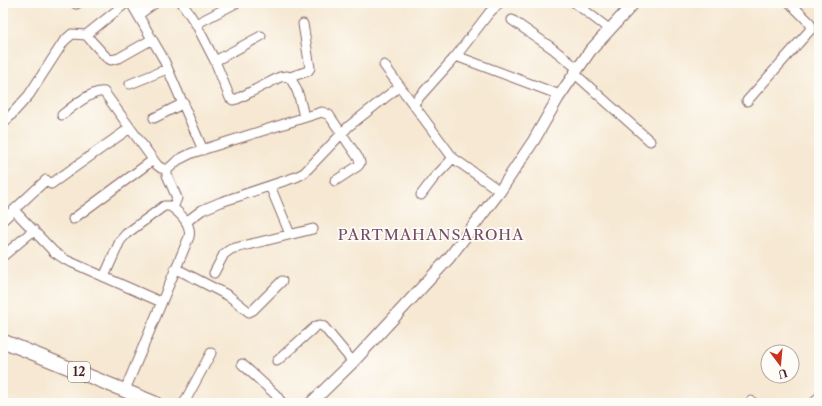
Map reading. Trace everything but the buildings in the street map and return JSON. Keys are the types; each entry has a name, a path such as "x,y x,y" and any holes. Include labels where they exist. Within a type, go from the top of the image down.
{"highway":[{"name":"12","path":"3,341 155,403"}],"main road":[{"path":"313,403 449,258 500,191 534,140 560,95 590,51 634,3"}],"street":[{"path":"3,124 29,95 68,36 72,34 86,35 126,3"},
{"path":"131,3 168,68 203,150"},
{"path":"138,15 155,3"},
{"path":"182,3 196,24 215,61 228,96 233,100 284,75 290,77 310,70 303,24"},
{"path":"196,24 236,3"},
{"path":"413,104 456,56 489,13 499,3"},
{"path":"575,3 609,29"},
{"path":"747,101 811,29 809,22 790,3"},
{"path":"512,20 552,48 650,141"},
{"path":"86,35 106,58 111,60 120,58 151,40"},
{"path":"215,61 261,36"},
{"path":"456,56 560,95"},
{"path":"384,65 453,158 500,191"},
{"path":"130,84 168,68"},
{"path":"290,77 304,117"},
{"path":"186,222 202,210 215,204 304,173 349,126 400,86"},
{"path":"62,115 77,103 100,91 104,92 153,160 159,167 167,170"},
{"path":"154,118 184,103"},
{"path":"167,170 178,160 203,150 322,112 329,115 357,154 360,163 355,169 335,181"},
{"path":"3,220 46,180 51,184 130,128"},
{"path":"421,195 453,158"},
{"path":"73,219 153,160"},
{"path":"167,170 167,175 177,198 173,208"},
{"path":"270,186 290,234"},
{"path":"104,277 120,241 126,234 163,206 168,205 173,208 186,222 190,232 125,390"},
{"path":"14,210 59,256 161,302"},
{"path":"214,273 224,254 231,249 313,229"},
{"path":"3,256 34,230"},
{"path":"175,268 229,296 249,312 254,310 282,281"},
{"path":"277,361 316,326 320,325 324,327 353,362"},
{"path":"184,403 211,353"},
{"path":"242,364 275,394 282,403"},
{"path":"814,403 819,397"}],"district":[{"name":"PARTMAHANSAROHA","path":"431,235"}]}
